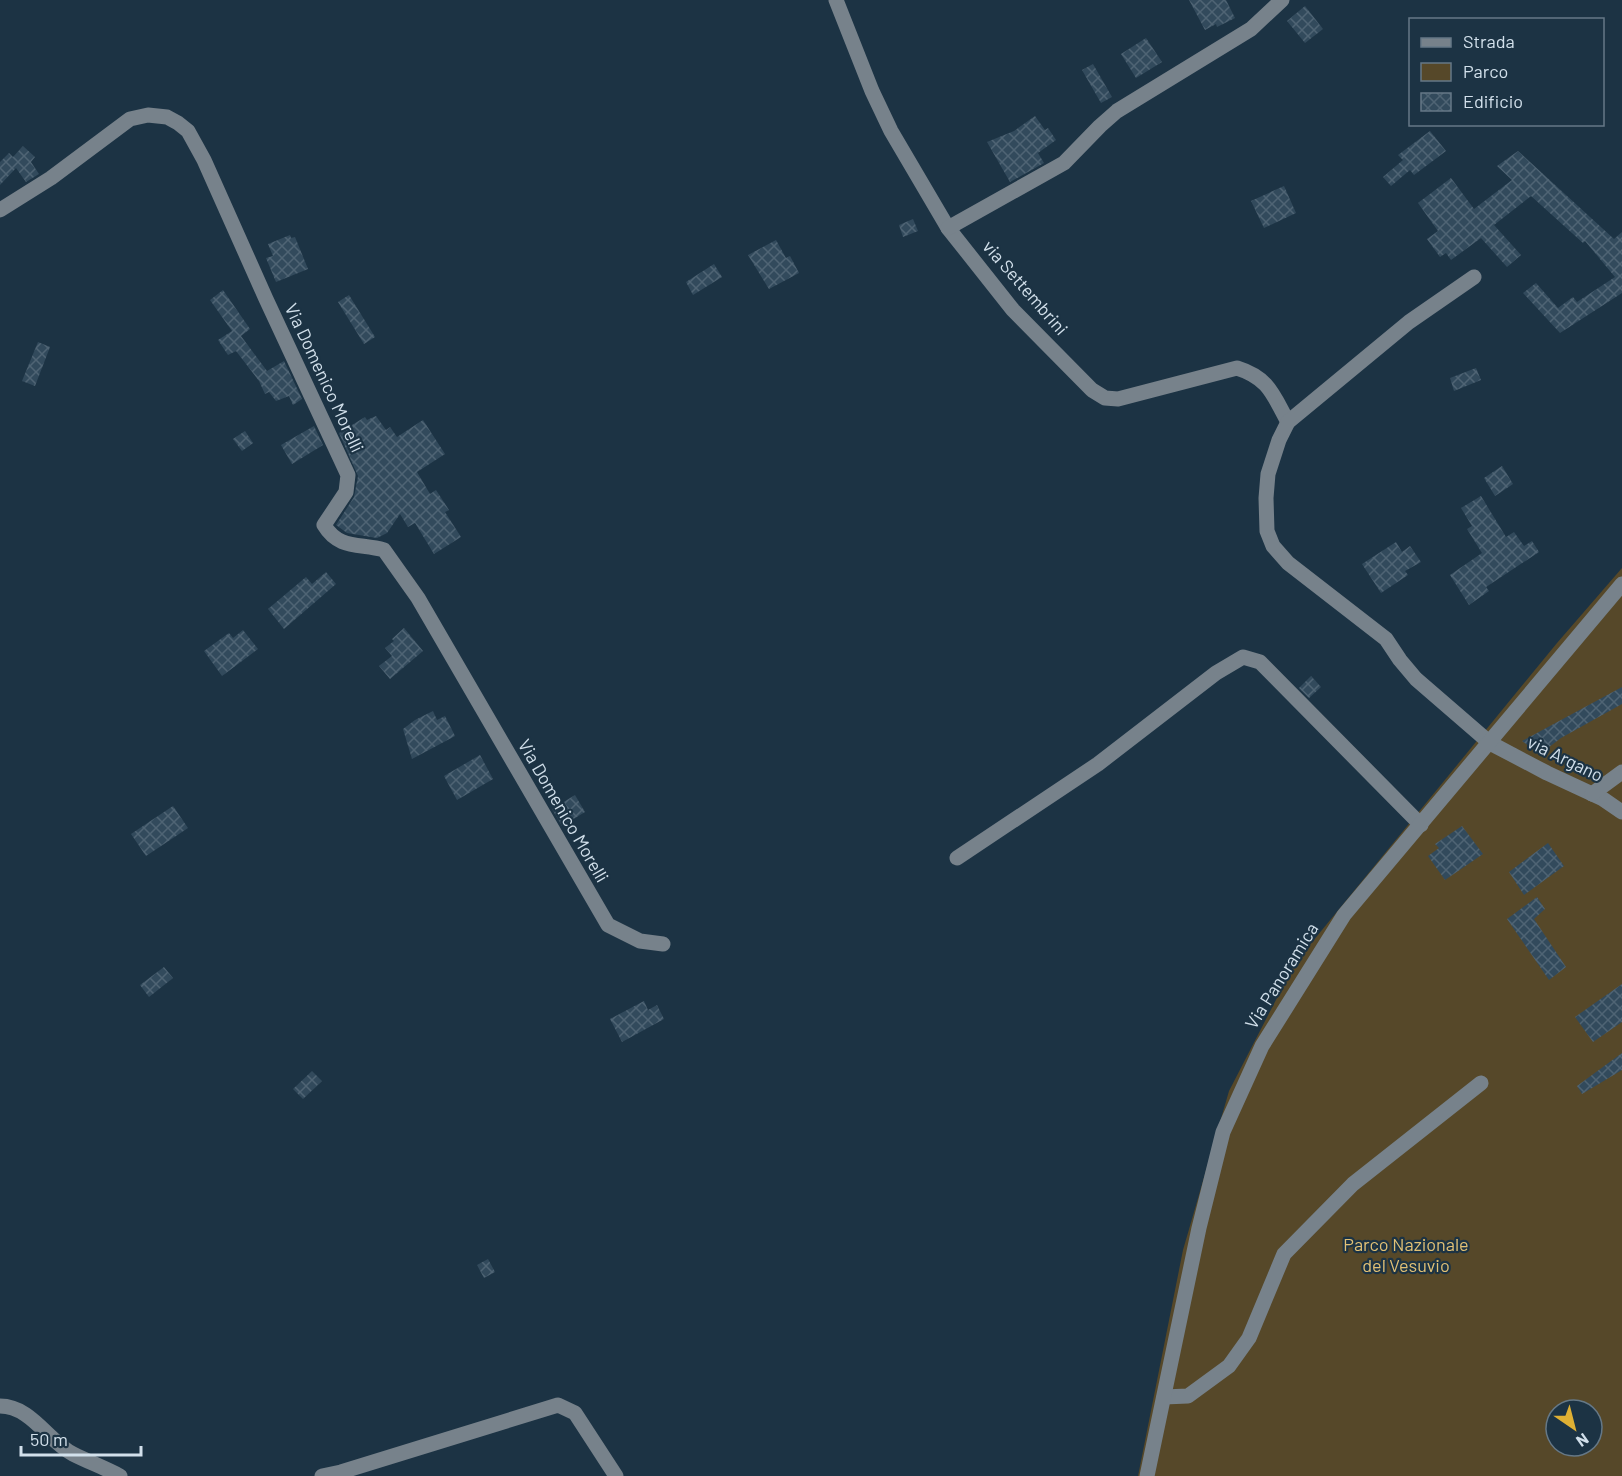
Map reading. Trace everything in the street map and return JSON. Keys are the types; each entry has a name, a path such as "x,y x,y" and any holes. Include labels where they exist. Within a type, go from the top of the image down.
{"street":[{"name":"via Settembrini","path":"836,0 886,121 948,228 1013,310 1092,390 1105,398 1118,399 1237,368 1254,373 1268,386 1288,422"},
{"path":"948,228 1064,163 1118,111 1251,29 1282,0"},
{"name":"Via Domenico Morelli","path":"0,210 51,178 130,119 148,115 167,117 188,131 204,160 348,475 346,492 324,525 334,539 384,550 418,598 608,925 640,941 663,944"},
{"path":"1474,277 1409,322 1288,422 1268,474 1267,531 1273,546 1288,563 1386,639 1416,679 1490,743"},
{"name":"Via Panoramica","path":"1147,1476 1222,1132 1262,1046 1344,915 1622,584"},
{"path":"957,858 1098,764 1216,673 1243,657 1260,662 1421,825"},
{"name":"via Argano","path":"1490,743 1592,794 1622,812"},
{"path":"1592,794 1622,772"},
{"path":"1164,1397 1188,1396 1229,1366 1250,1338 1284,1254 1353,1184 1481,1083"},
{"path":"322,1476 558,1405 575,1413 616,1476"},
{"path":"0,1406 9,1406 30,1418 71,1454 120,1476"}],"green space":[{"name":"Parco Nazionale del Vesuvio","path":"1622,568 1622,1476 1138,1476 1183,1250 1229,1091 1295,963 1557,643"}],"building":[{"path":"1189,0 1226,0 1235,18 1205,30"},
{"path":"1305,6 1323,29 1305,43 1287,21"},
{"path":"1146,38 1162,62 1136,78 1121,54"},
{"path":"1093,64 1112,97 1101,103 1082,70"},
{"path":"1035,116 1045,130 1048,128 1056,140 1038,153 1044,163 1010,182 987,142 1014,131"},
{"path":"1430,131 1446,151 1414,175 1410,170 1391,186 1383,177 1403,160 1398,155"},
{"path":"23,146 35,157 31,162 39,174 26,182 16,168 0,185 0,162 9,153 13,157"},
{"path":"1518,151 1614,239 1622,232 1622,293 1560,333 1523,293 1536,283 1558,308 1573,297 1577,302 1615,277 1585,241 1583,243 1531,196 1494,225 1521,255 1507,267 1481,238 1451,260 1446,253 1440,257 1427,239 1438,231 1418,203 1451,178 1474,209 1512,180 1497,166"},
{"path":"1284,186 1296,213 1264,228 1251,201"},
{"path":"913,219 918,231 903,237 899,225"},
{"path":"290,235 291,238 295,237 308,269 276,282 266,258 273,256 268,244"},
{"path":"776,240 786,258 790,256 799,273 769,289 748,255"},
{"path":"714,264 722,277 693,295 686,282"},
{"path":"223,290 250,329 241,336 267,371 284,361 302,399 293,405 289,396 276,401 269,392 265,394 259,381 236,351 228,355 218,340 232,331 210,300"},
{"path":"349,295 375,337 364,344 338,302"},
{"path":"38,342 50,347 35,386 22,381"},
{"path":"1476,368 1481,380 1454,391 1450,378"},
{"path":"376,416 386,430 390,427 397,437 423,420 445,454 417,472 430,494 436,490 449,510 445,512 461,537 434,554 415,523 408,527 400,514 387,533 377,538 347,533 336,525 354,497 358,476 339,433 365,417 367,420"},
{"path":"314,426 323,445 292,464 281,445"},
{"path":"245,431 253,443 242,451 233,439"},
{"path":"1502,466 1513,484 1495,496 1484,478"},
{"path":"1481,496 1506,537 1514,532 1524,546 1532,541 1539,552 1486,587 1489,591 1469,605 1450,575 1482,553 1467,529 1472,526 1461,508"},
{"path":"1396,542 1402,552 1410,546 1421,562 1405,571 1408,575 1381,593 1362,564"},
{"path":"326,572 336,584 284,629 268,609 306,577 312,584"},
{"path":"404,628 423,651 390,679 379,666 392,656 385,648"},
{"path":"243,630 258,649 222,676 204,651 229,633 233,638"},
{"path":"1311,676 1321,687 1309,698 1299,688"},
{"path":"1622,687 1622,704 1561,738 1540,754 1522,741"},
{"path":"433,711 437,720 445,716 455,736 412,759 403,729"},
{"path":"480,755 493,779 457,800 444,776"},
{"path":"575,795 585,812 562,826 552,809"},
{"path":"173,806 188,828 146,856 131,834"},
{"path":"1462,826 1483,854 1445,880 1428,856 1439,848 1435,844"},
{"path":"1548,843 1564,866 1524,895 1509,872"},
{"path":"1537,897 1545,909 1534,919 1566,967 1549,980 1507,919"},
{"path":"164,967 173,978 149,997 140,985"},
{"path":"1622,984 1622,1022 1593,1042 1575,1017"},
{"path":"644,1001 648,1010 657,1005 664,1019 622,1042 610,1019"},
{"path":"1622,1053 1622,1070 1582,1094 1577,1086"},
{"path":"312,1071 322,1081 303,1099 293,1089"},
{"path":"488,1259 495,1272 484,1278 477,1265"}]}
